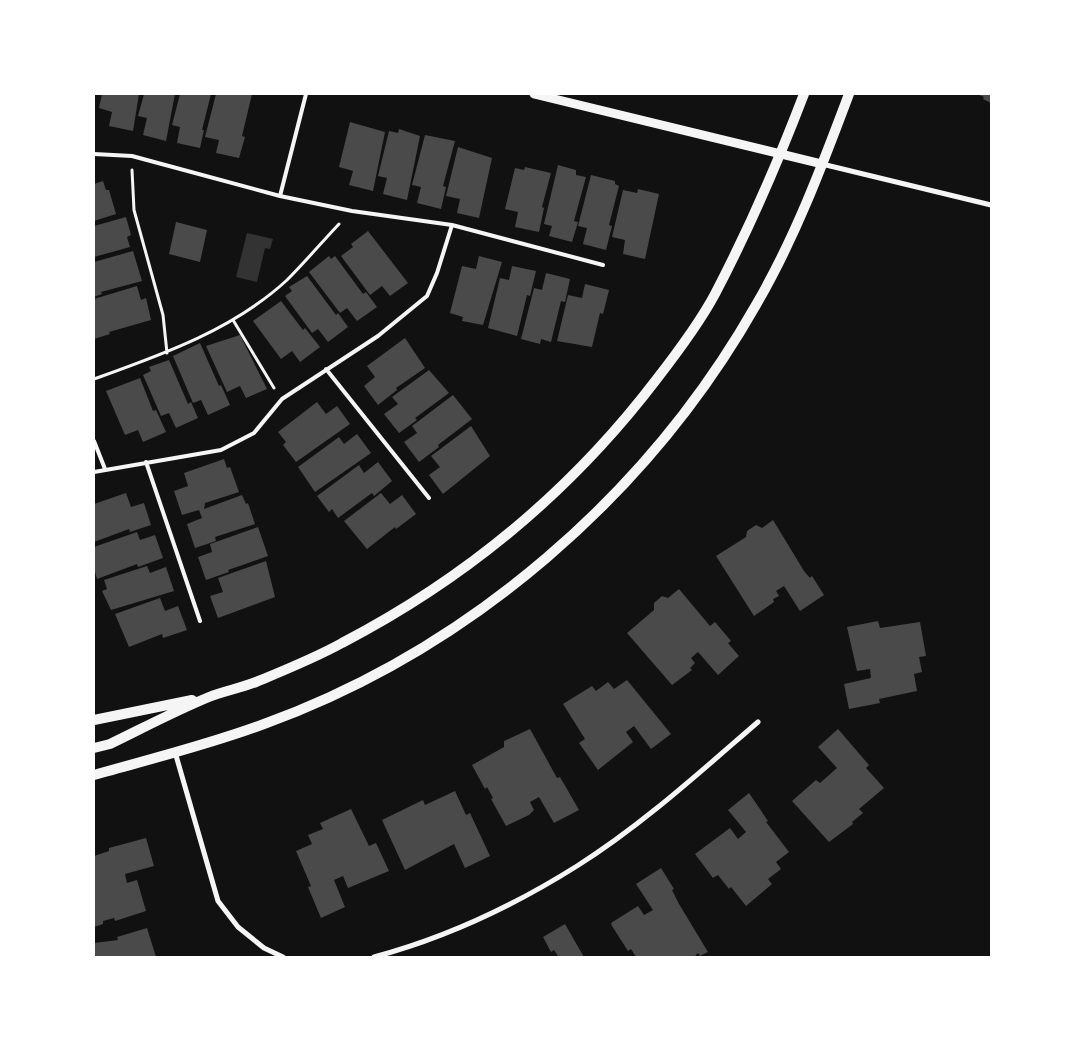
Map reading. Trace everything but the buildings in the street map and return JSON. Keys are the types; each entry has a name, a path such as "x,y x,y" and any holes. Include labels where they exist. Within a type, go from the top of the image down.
{"main road":[{"path":"94,748 110,744 210,697 255,682 341,644 403,609 467,568 529,516 584,465 637,405 675,355 714,295 781,154 804,94"},
{"path":"94,775 264,724 351,687 428,644 509,589 575,533 635,473 703,387 756,305 796,227 849,94"},
{"path":"94,720 210,697"}],"street":[{"path":"534,94 991,205"},
{"path":"374,957 396,951 496,911 578,865 672,796 758,722"},
{"path":"175,752 218,901 238,927 264,948 283,957"}],"lane":[{"path":"280,196 306,94"},
{"path":"94,154 132,156 280,196 352,211 452,225 603,266"},
{"path":"94,472 105,468 221,450 254,433 282,400 378,336 427,296 438,273 452,225"},
{"path":"326,369 429,498"},
{"path":"94,441 105,468"},
{"path":"146,462 200,621"}],"path":[{"path":"132,156 134,210 163,315 166,353"},
{"path":"94,379 166,353 233,320 286,281 352,211"},
{"path":"233,320 282,400"}],"shaded area":[{"path":"247,233 273,239 270,249 265,248 257,282 236,277"}]}
